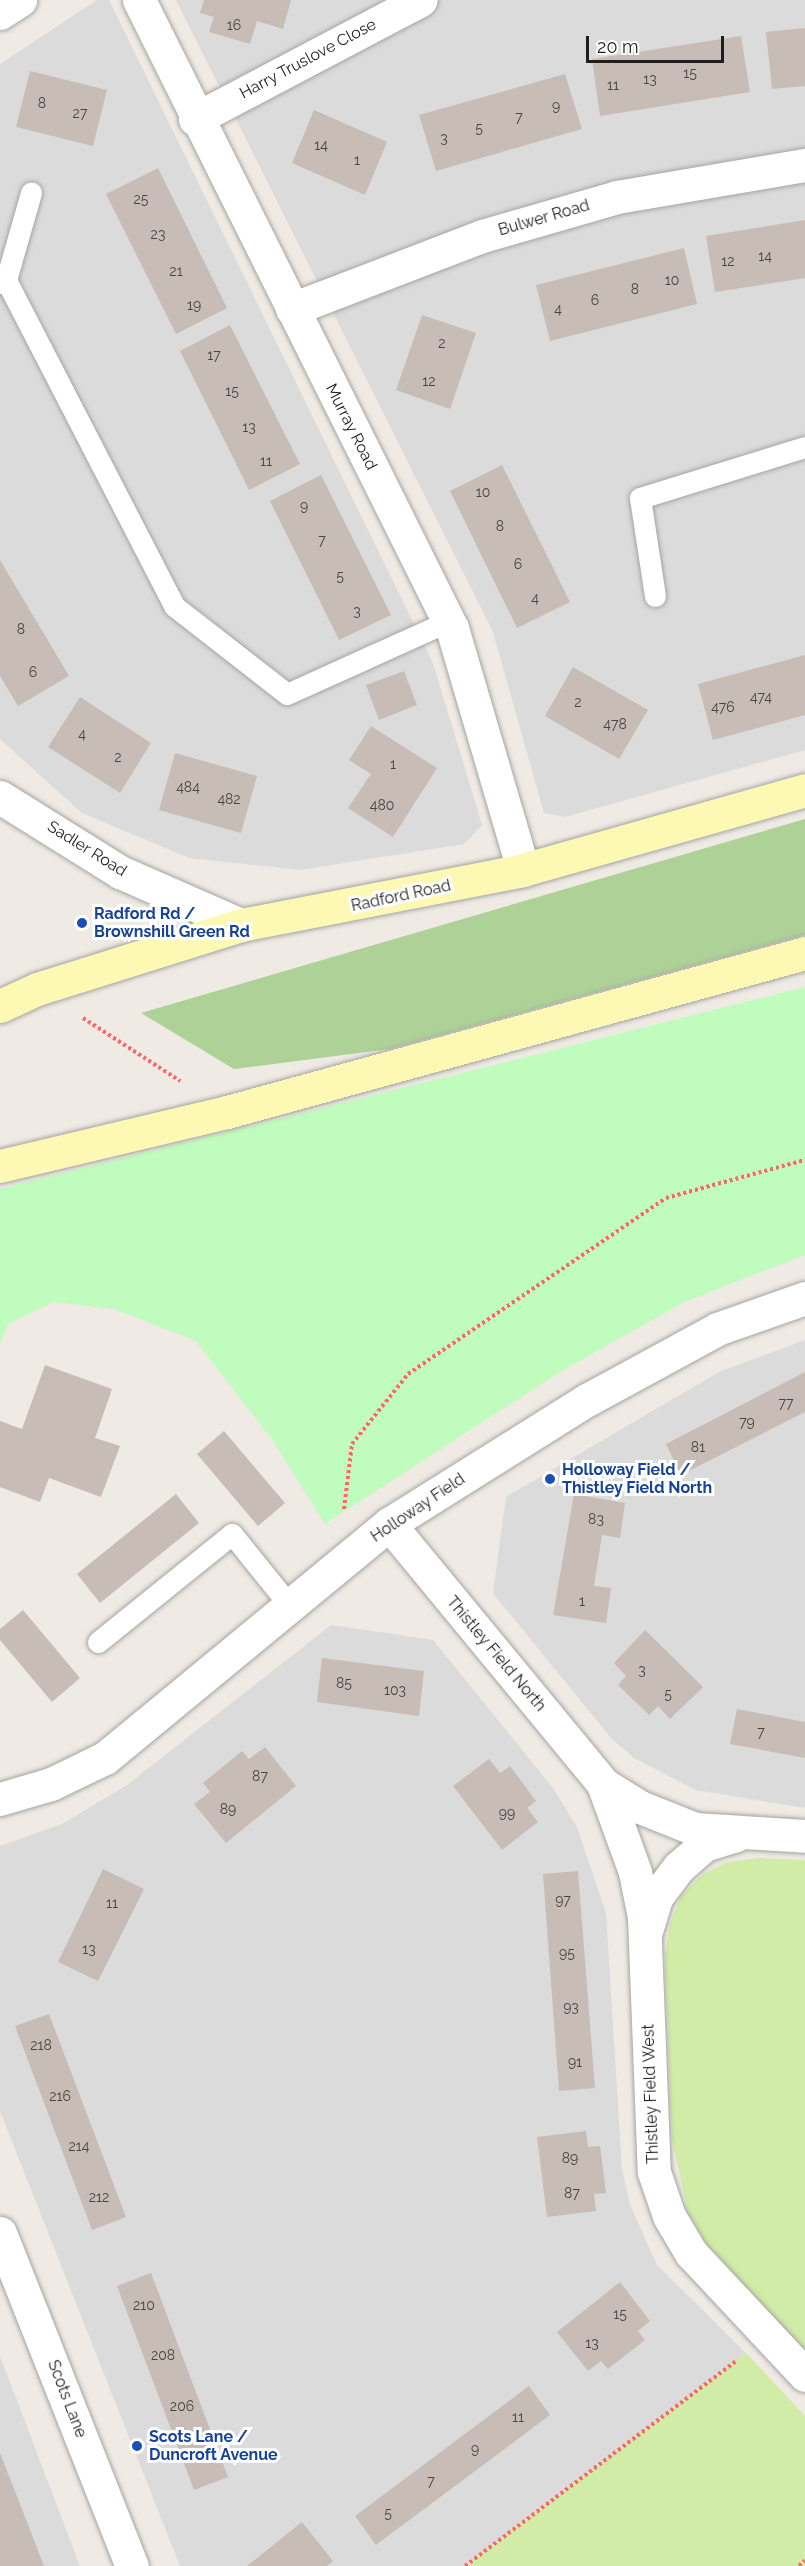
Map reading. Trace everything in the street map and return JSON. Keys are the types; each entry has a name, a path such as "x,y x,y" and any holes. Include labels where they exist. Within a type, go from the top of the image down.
{"main road":[{"name":"Radford Road","path":"0,1006 37,989 241,925 523,870 805,790"},
{"path":"0,1166 227,1112 805,953"}],"street":[{"path":"0,13 20,0"},
{"name":"Murray Road","path":"139,0 195,119 449,621 523,870"},
{"name":"Harry Truslove Close","path":"195,119 421,0"},
{"name":"Bulwer Road","path":"292,309 482,236 617,197 805,165"},
{"name":"Sadler Road","path":"0,797 120,872 241,925"},
{"name":"Holloway Field","path":"0,1798 51,1784 105,1758 389,1524 587,1400 717,1329 805,1298"},
{"name":"Thistley Field North","path":"389,1524 603,1784"},
{"path":"603,1784 667,1820 741,1834 805,1836"},
{"name":"Thistley Field West","path":"603,1784 635,1872 645,1940 654,2172 669,2216 691,2253 805,2375"},
{"name":"Thistley Field West","path":"645,1940 657,1896 679,1867 705,1845 741,1834"},
{"name":"Scots Lane","path":"0,2233 132,2566"}],"lane":[{"path":"31,193 3,281 174,606 288,694 449,621"},
{"path":"655,596 640,498 805,447"},
{"path":"98,1642 232,1534 290,1606"}],"path":[{"path":"37,989 227,1112"},
{"path":"336,1569 352,1444 408,1374 666,1198 805,1160"},
{"path":"465,2566 766,2334"},
{"path":"799,2566 805,2560"}],"shaded area":[{"path":"97,0 109,0 433,663 482,825 464,844 300,870 189,858 82,813 0,739 0,64"},
{"path":"176,0 805,0 805,750 565,817 544,813 493,632"},
{"path":"805,1340 805,1808 696,1790 634,1758 611,1738 493,1593 506,1497 719,1372"},
{"path":"331,1625 433,1640 553,1788 577,1827 606,1913 622,2169 630,2205 657,2265 746,2353 465,2566 180,2566 0,2111 0,1846 62,1824 127,1785"},
{"path":"0,2356 80,2566 0,2566"}],"green space":[{"path":"805,819 805,935 390,1049 234,1069 141,1013"},
{"path":"805,987 805,1255 684,1302 560,1372 325,1524 273,1441 196,1341 114,1309 54,1302 8,1324 0,1345 0,1189"},
{"path":"759,1858 805,1860 805,2350 707,2247 688,2213 672,2139 665,1957 670,1924 681,1896 702,1875 727,1862"},
{"path":"746,2353 805,2416 805,2566 465,2566"}],"building":[{"path":"204,0 291,0 283,29 257,21 250,44 209,32 214,17 200,13"},
{"path":"805,28 805,86 772,89 766,32"},
{"path":"741,36 750,92 600,116 592,59"},
{"path":"30,71 107,90 93,146 16,127"},
{"path":"565,74 582,129 436,171 419,115"},
{"path":"314,110 387,142 365,195 292,163"},
{"path":"158,168 227,308 176,334 106,194"},
{"path":"805,220 805,278 715,292 706,236"},
{"path":"684,248 697,304 550,341 536,285"},
{"path":"422,315 476,333 450,409 396,390"},
{"path":"230,325 300,464 249,490 180,351"},
{"path":"502,465 570,602 517,628 450,491"},
{"path":"321,475 391,615 339,640 270,501"},
{"path":"0,560 69,676 18,706 0,676"},
{"path":"805,655 805,715 713,740 698,684"},
{"path":"573,667 648,710 619,759 545,716"},
{"path":"404,671 417,705 379,720 366,685"},
{"path":"80,697 151,743 120,793 48,747"},
{"path":"371,726 437,768 393,837 348,808 371,774 349,760"},
{"path":"175,753 257,776 241,833 159,810"},
{"path":"45,1365 112,1389 95,1438 120,1446 101,1497 49,1478 40,1502 0,1487 0,1421 22,1429"},
{"path":"805,1372 805,1412 681,1475 666,1444"},
{"path":"224,1431 285,1503 258,1526 197,1454"},
{"path":"176,1494 199,1523 100,1603 77,1574"},
{"path":"574,1494 625,1503 620,1538 602,1535 594,1586 611,1588 606,1623 553,1615"},
{"path":"23,1610 80,1678 52,1702 0,1640 0,1629"},
{"path":"645,1630 703,1687 670,1719 658,1706 649,1715 618,1685 626,1676 614,1663"},
{"path":"322,1658 424,1671 419,1716 317,1702"},
{"path":"737,1709 805,1722 805,1758 730,1744"},
{"path":"265,1747 296,1786 226,1843 194,1804 210,1792 203,1783 242,1751 249,1759"},
{"path":"489,1759 500,1773 510,1766 536,1801 527,1808 538,1822 502,1850 453,1786"},
{"path":"103,1869 144,1889 98,1981 58,1962"},
{"path":"578,1871 595,2088 559,2091 543,1874"},
{"path":"49,2014 126,2217 92,2230 15,2026"},
{"path":"586,2131 588,2147 600,2146 606,2193 594,2194 596,2211 547,2217 537,2137"},
{"path":"151,2273 228,2477 194,2490 117,2286"},
{"path":"620,2282 650,2321 638,2331 645,2340 608,2369 601,2361 588,2371 557,2332"},
{"path":"529,2386 550,2415 376,2545 355,2516"},
{"path":"0,2453 20,2504 44,2566 0,2566"},
{"path":"302,2522 333,2561 327,2566 247,2566"}],"place":[{"name":"Radford Rd / Brownshill Green Rd","path":"82,923"},
{"name":"Holloway Field / Thistley Field North","path":"550,1479"},
{"name":"Scots Lane / Duncroft Avenue","path":"137,2446"}]}
